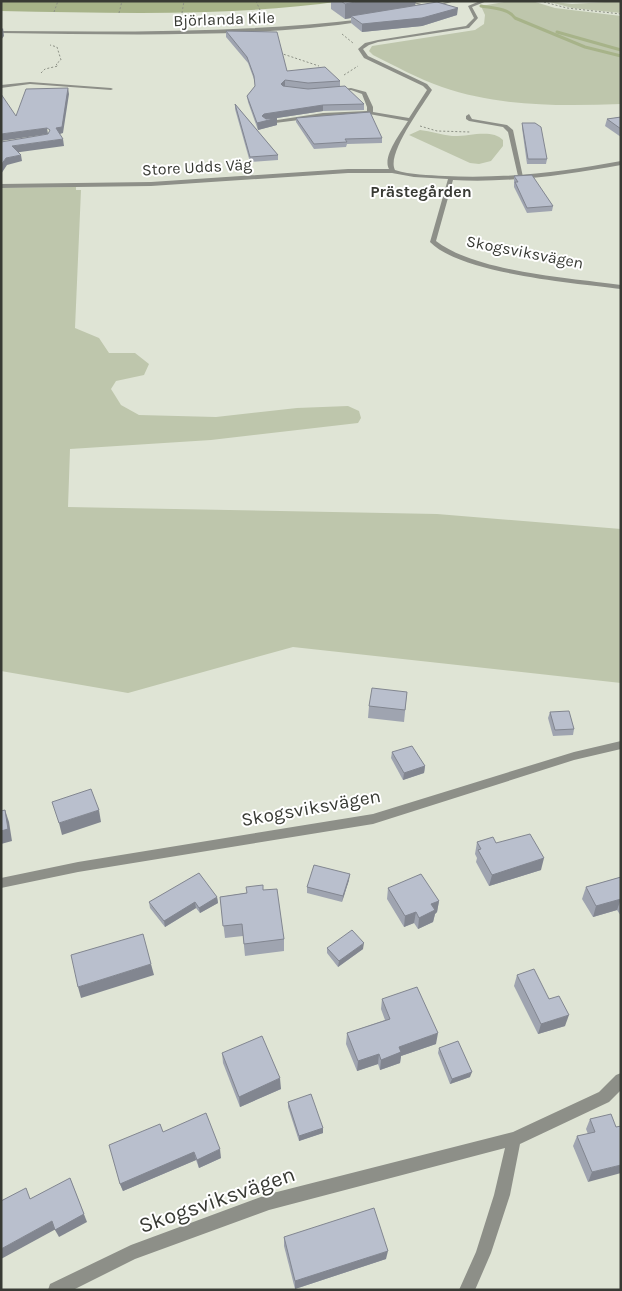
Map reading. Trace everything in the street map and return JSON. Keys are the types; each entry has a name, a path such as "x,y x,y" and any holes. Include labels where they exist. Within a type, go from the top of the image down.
{"street":[{"path":"410,1 428,7"},
{"path":"434,1 445,2"},
{"path":"413,10 453,1"},
{"path":"393,171 390,166 391,156 429,93 429,88 366,57 360,49 367,44 378,41 467,27 476,18 470,6 485,1"},
{"name":"Björlanda Kile","path":"1,32 218,33 281,30 369,19"},
{"path":"1,86 30,83 111,89"},
{"path":"332,91 351,89 364,93 370,106 370,113"},
{"path":"267,122 322,115 370,113 411,120"},
{"path":"469,116 471,120 504,126 511,131 521,176"},
{"name":"Store Udds Väg","path":"1,186 151,184 323,172 393,171 451,178 521,176 585,170 621,163"},
{"name":"Skogsviksvägen","path":"451,178 434,236 433,242 437,247 453,255 485,265 566,280 621,287"},
{"name":"Skogsviksvägen","path":"1,883 78,867 373,820 576,755 621,745"},
{"name":"Skogsviksvägen","path":"56,1290 131,1253 269,1202 514,1139 604,1097 621,1080"},
{"path":"467,1290 483,1253 502,1195 514,1139"}],"path":[{"path":"54,12 58,1"},
{"path":"119,13 122,1"},
{"path":"182,13 184,1"},
{"path":"256,1 260,10"},
{"path":"540,1 567,8 621,14"},
{"path":"30,83 39,77 45,68 58,66 56,64 61,60 57,47 48,45"},
{"path":"276,52 319,66"},
{"path":"344,75 363,64"}],"shaded area":[{"path":"1,1 342,1 258,10 130,13 1,11"},
{"path":"510,1 532,1 555,8 621,16 621,104 531,104 464,94 433,84 373,55 369,51 372,46 475,30 484,24 485,15 481,6"},
{"path":"546,1 572,4 621,1 621,13 572,8"},
{"path":"420,130 452,136 492,134 503,140 503,146 491,161 479,164 470,163 409,135"},
{"path":"76,187 76,190 81,190 75,328 99,338 109,353 135,353 149,364 144,375 116,381 111,389 121,405 139,415 216,417 297,408 348,406 359,411 361,418 358,423 211,440 70,449 68,507 437,514 621,529 621,683 293,647 128,693 1,671 1,188"}],"building":[{"path":"341,1 361,1 345,4"},
{"path":"437,2 458,8 422,18 362,24 351,16"},
{"path":"226,31 277,32 287,71 325,67 340,81 308,83 285,80 281,84 283,86 308,89 345,86 364,104 323,105 264,114 262,116 266,119 277,118 257,123 247,96 255,86 254,76 247,57"},
{"path":"68,88 62,127 56,128 63,139 12,146 21,155 6,158 1,165 1,142 48,134 50,130 47,128 1,134 1,94 16,116 26,89"},
{"path":"235,104 278,155 250,157"},
{"path":"370,112 382,138 345,139 347,142 314,144 296,118"},
{"path":"621,117 621,129 607,119"},
{"path":"522,123 535,123 541,127 547,159 528,159"},
{"path":"532,175 553,206 527,208 514,176"},
{"path":"372,688 407,692 405,710 369,706"},
{"path":"569,711 574,729 555,730 550,712"},
{"path":"412,746 425,766 404,773 392,752"},
{"path":"91,789 99,810 59,823 52,802"},
{"path":"5,810 8,829 1,831 1,811"},
{"path":"530,834 544,858 492,875 478,850 481,849 477,842 493,837 496,843"},
{"path":"314,865 350,874 343,896 307,887"},
{"path":"199,873 217,897 199,908 195,902 164,921 149,902"},
{"path":"421,874 439,901 431,904 435,910 419,918 416,912 405,916 388,888"},
{"path":"621,877 621,899 596,906 586,887"},
{"path":"263,885 263,890 277,889 284,939 244,944 242,924 223,926 220,897 247,893 246,887"},
{"path":"352,930 364,943 339,961 327,948"},
{"path":"143,934 151,964 78,987 71,955"},
{"path":"534,969 549,999 559,996 569,1015 541,1024 517,975"},
{"path":"417,987 438,1033 399,1047 401,1052 381,1060 379,1054 358,1061 347,1033 390,1019 382,999"},
{"path":"262,1036 280,1078 239,1097 222,1053"},
{"path":"458,1041 472,1072 452,1079 439,1048"},
{"path":"311,1094 323,1128 299,1136 288,1102"},
{"path":"206,1113 220,1149 197,1160 194,1152 120,1184 109,1145 160,1124 163,1132"},
{"path":"611,1114 616,1127 621,1126 621,1165 592,1172 577,1136 595,1132 590,1119"},
{"path":"70,1178 84,1214 55,1230 52,1221 1,1249 1,1201 26,1188 30,1199"},
{"path":"374,1208 388,1251 295,1281 284,1237"}],"waterway":[{"path":"481,6 504,10 515,18 585,47 621,56"},
{"path":"557,32 621,50"}],"district":[{"name":"Prästegården","path":"421,191"}]}
